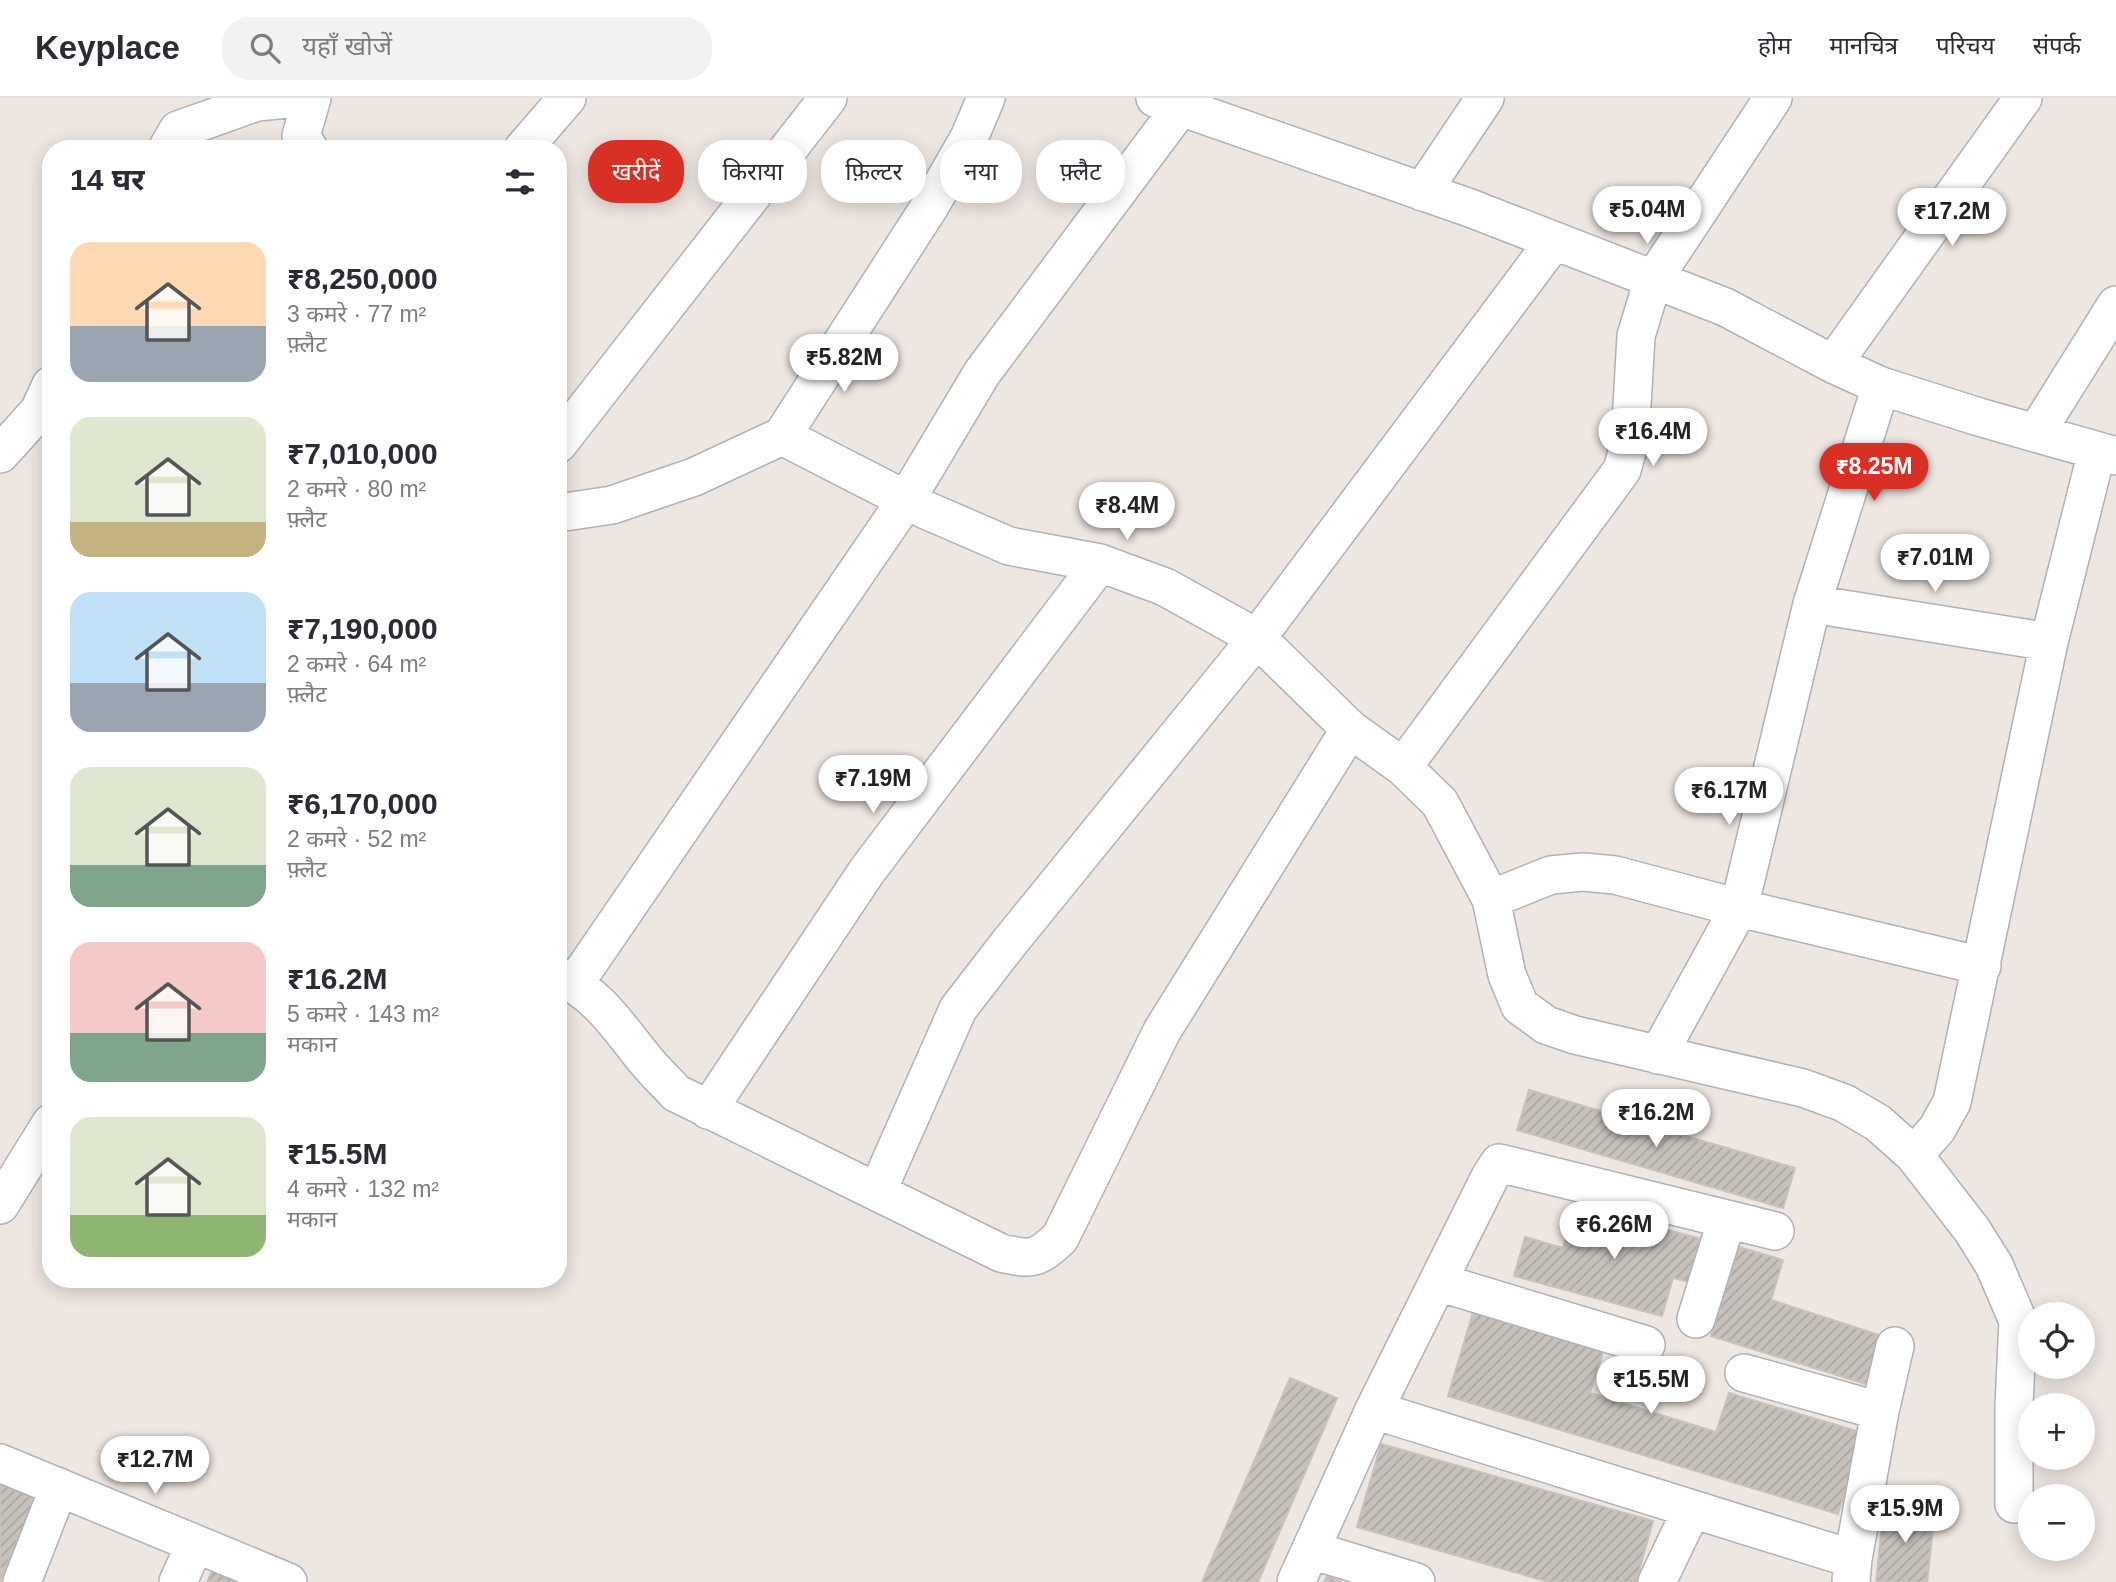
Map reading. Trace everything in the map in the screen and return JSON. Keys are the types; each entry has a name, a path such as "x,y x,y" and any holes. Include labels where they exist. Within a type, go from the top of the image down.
{"street":[{"path":"172,140 178,130 257,102 298,98"},
{"path":"303,140 301,136 312,98"},
{"path":"531,140 567,98"},
{"path":"567,432 828,98"},
{"path":"567,512 612,505 694,477 782,436 930,206 969,138 986,98"},
{"path":"1422,192 1485,98"},
{"path":"1833,364 2023,98"},
{"path":"1403,767 1622,470 1630,441 1636,336 1653,279 1768,100"},
{"path":"567,978 906,500 982,373 1168,103 1422,192 1726,307 1833,364 1881,386 2107,453 2049,642 1952,1102 1937,1129 1913,1155"},
{"path":"877,1192 958,1009 1017,932 1257,638 1553,241"},
{"path":"2036,433 2116,305"},
{"path":"1658,1055 1739,908 1812,604 1881,386"},
{"path":"0,454 42,403"},
{"path":"782,436 906,500 1009,546 1100,563 1165,587 1257,638 1350,729 1403,767 1440,803 1491,899 1507,975 1520,1006 1546,1026 1803,1088 1844,1103 1878,1123 1913,1155 1972,1230 1994,1265 2018,1321 2014,1405 2014,1504"},
{"path":"708,1110 867,871 1100,563"},
{"path":"1812,604 2049,642"},
{"path":"567,980 613,1017 643,1058 676,1093 1001,1253 1026,1259 1043,1254 1060,1238 1162,1031 1350,729"},
{"path":"1491,899 1551,875 1583,872 1615,875 1739,908 1982,966"},
{"path":"0,1205 42,1137"},
{"path":"1416,1582 1303,1566 1374,1410 1499,1163 1775,1231"},
{"path":"1696,1319 1727,1219"},
{"path":"1438,1282 1646,1345"},
{"path":"1374,1410 1692,1509 1852,1571 1880,1411 1895,1346"},
{"path":"1744,1373 1880,1411"},
{"path":"0,1463 288,1582"},
{"path":"22,1582 60,1487"},
{"path":"1657,1582 1692,1509"},
{"path":"178,1582 195,1544"}],"building":[{"path":"1529,1090 1795,1168 1783,1208 1517,1130"},
{"path":"1575,1205 1705,1240 1693,1283 1673,1278 1662,1316 1514,1276 1525,1237 1563,1248"},
{"path":"1739,1247 1783,1260 1771,1300 1885,1337 1869,1385 1711,1336"},
{"path":"1474,1309 1604,1349 1590,1393 1716,1432 1729,1393 1863,1433 1838,1514 1448,1396"},
{"path":"1290,1378 1337,1398 1258,1582 1202,1582"},
{"path":"1381,1444 1653,1521 1636,1582 1549,1582 1357,1527"},
{"path":"0,1484 35,1498 0,1582"},
{"path":"1884,1505 1935,1510 1927,1582 1876,1582"},
{"path":"216,1563 256,1582 207,1582"},
{"path":"1327,1576 1341,1582 1324,1582"}]}
